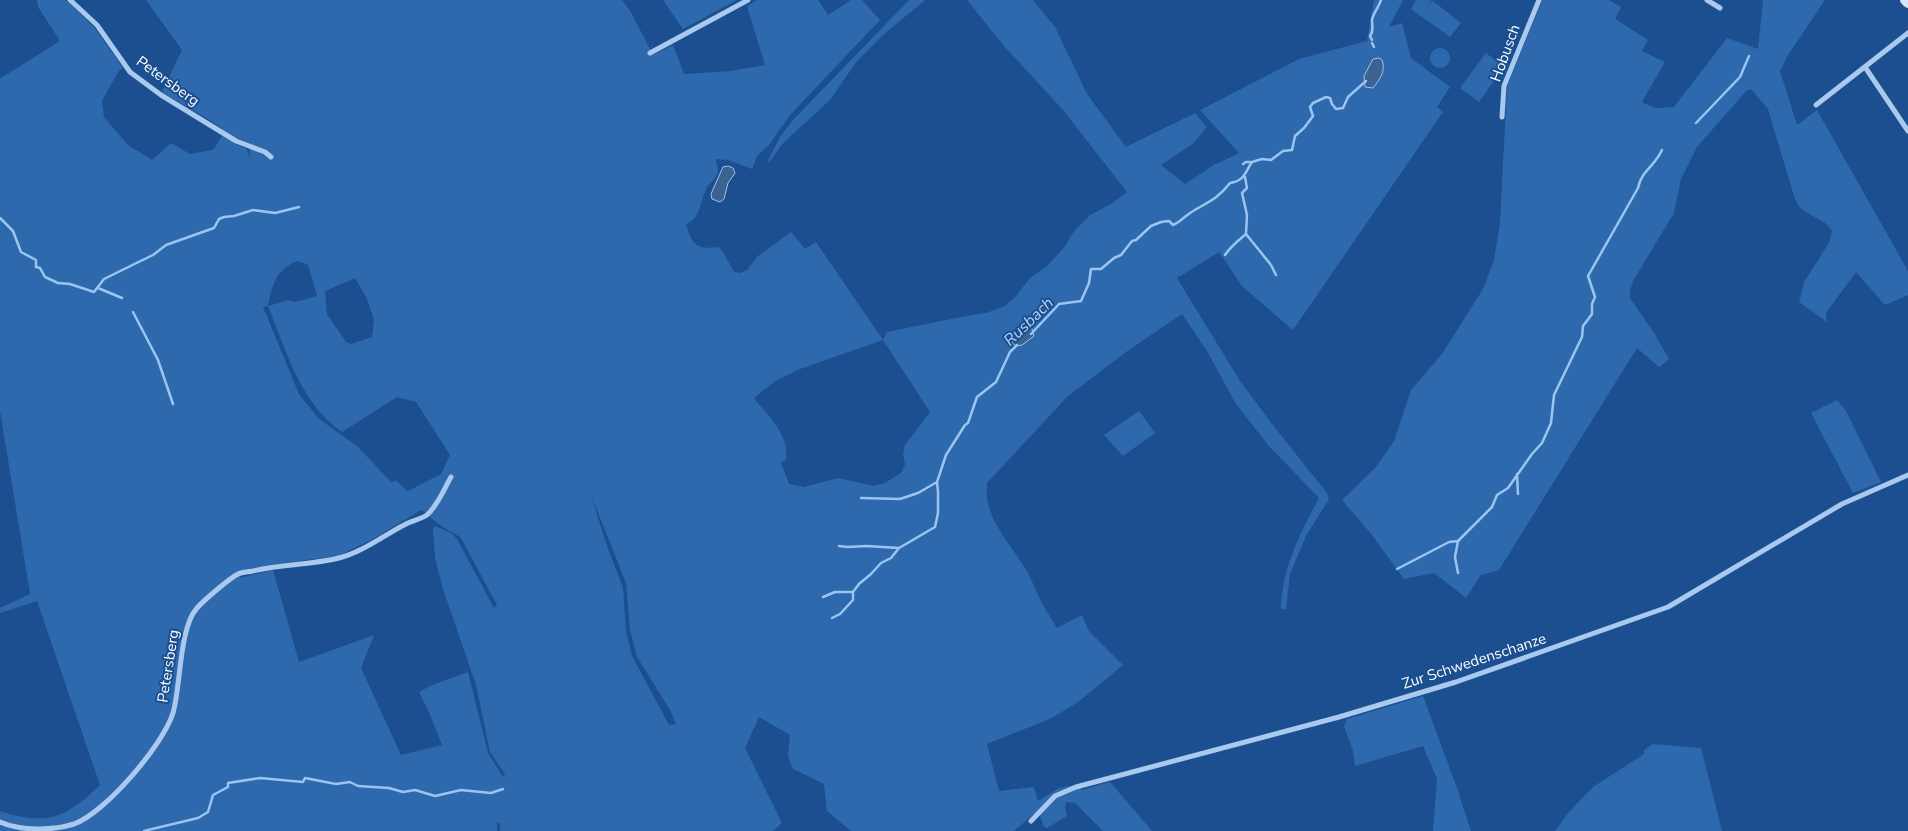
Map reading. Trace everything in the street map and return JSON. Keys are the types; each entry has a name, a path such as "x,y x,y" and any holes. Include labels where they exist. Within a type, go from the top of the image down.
{"street":[{"name":"Petersberg","path":"70,0 97,25 130,72 161,95 236,141 265,152 271,157"},
{"path":"650,53 748,0"},
{"name":"Hobusch","path":"1502,116 1504,86 1539,0"},
{"path":"1707,0 1720,8"},
{"path":"1905,0 1908,3"},
{"path":"1816,105 1908,33"},
{"path":"1866,67 1908,131"},
{"name":"Zur Schwedenschanze","path":"1031,821 1055,796 1076,787 1339,717 1456,682 1668,607 1842,504 1908,475"},
{"name":"Petersberg","path":"0,822 30,829 52,829 73,825 95,812 137,770 166,731 173,712 186,629 191,615 237,574 262,568 339,558 379,540 405,524 426,516 439,499 451,477"}],"shaded area":[{"path":"37,0 65,0 94,27 123,68 118,72 102,101 104,117 128,145 152,160 171,143 190,154 213,150 223,135 247,149 250,159 249,144 232,136 211,121 162,92 182,50 146,0 622,0 631,12 653,55 673,45 684,74 730,71 765,65 747,6 757,0 818,0 828,15 851,0 862,0 880,20 791,114 769,145 757,156 752,169 728,160 715,159 718,169 717,175 707,187 695,218 686,224 690,236 696,244 710,248 718,247 722,250 734,272 740,273 747,270 758,256 791,232 805,249 816,242 883,340 887,332 986,313 1005,306 1016,296 1030,278 1046,267 1063,249 1075,230 1090,215 1111,204 1127,192 1063,110 1004,46 967,0 1033,0 1055,27 1087,94 1126,147 1195,113 1207,127 1194,143 1161,165 1185,184 1214,165 1239,153 1200,110 1299,59 1367,41 1374,0 1403,0 1389,27 1402,23 1411,58 1450,87 1437,107 1443,112 1293,330 1242,286 1219,252 1177,278 1240,381 1327,493 1329,499 1306,536 1290,574 1286,609 1281,609 1288,565 1305,524 1319,498 1268,445 1236,404 1207,351 1182,314 1126,352 1068,396 987,483 989,508 994,519 1028,573 1043,605 1057,628 1082,615 1089,631 1123,665 1078,702 1052,718 987,744 999,791 1034,787 1038,801 1059,788 1080,784 1081,790 1110,782 1152,831 1103,831 1075,803 1066,802 1067,816 1047,828 1044,827 1040,816 1035,813 1014,831 851,831 827,811 824,784 793,769 788,756 790,735 759,717 745,748 782,823 773,831 500,831 500,823 497,823 497,831 0,831 0,811 30,818 54,816 76,806 100,785 37,601 0,613 0,608 30,594 0,411 0,77 60,41 38,7","holes":["298,261 308,265 317,296 295,302 289,300 268,306 273,285 285,268","355,278 367,299 374,320 372,337 351,344 346,342 327,314 325,291","268,306 296,375 315,407 328,420 342,432 397,397 416,402 450,455 441,474 408,491 395,480 392,483 358,447 318,418 299,394 263,307","883,340 930,412 905,445 903,453 905,465 901,473 885,483 874,486 838,478 804,487 789,484 781,463 786,459 785,442 771,418 754,398 774,382 800,369","591,495 626,583 630,630 637,657 670,710 676,724 669,725 632,656 626,631 623,588","421,510 439,525 461,538 497,605 494,608 457,539 451,533 435,526 433,528 435,558 443,589 476,685 490,752 505,774 503,777 488,753 468,672 432,685 419,692 442,745 401,755 361,668 374,635 299,662 273,570 240,578 243,570 338,556 373,539"]},
{"path":"663,0 737,0 683,29"},
{"path":"909,0 925,0 883,35 857,61 830,100 783,143 771,160 767,162 780,137 793,120"},
{"path":"1416,0 1432,0 1427,7 1433,1 1461,23 1450,37 1411,9"},
{"path":"1542,0 1609,0 1621,7 1615,19 1648,40 1642,51 1665,62 1642,102 1655,108 1674,107 1727,38 1758,49 1763,0 1825,0 1788,55 1780,71 1797,125 1817,110 1908,271 1908,295 1885,305 1856,272 1826,313 1827,322 1799,302 1804,282 1829,243 1832,231 1822,221 1803,210 1797,203 1768,109 1752,90 1747,90 1697,147 1681,179 1674,213 1633,281 1630,291 1630,298 1669,359 1659,367 1637,348 1499,570 1481,575 1466,598 1434,573 1404,579 1372,535 1342,500 1376,467 1394,441 1411,390 1442,354 1483,289 1494,260 1500,222 1507,87"},
{"path":"1440,48 1447,51 1450,58 1447,65 1440,68 1433,65 1430,58 1433,51"},
{"path":"1486,53 1504,67 1479,102 1460,88"},
{"path":"1379,58 1383,64 1382,75 1373,88 1365,87 1364,76 1373,59"},
{"path":"723,167 733,168 735,173 728,183 724,199 720,202 712,199 711,194"},
{"path":"1027,325 1031,326 1034,336 1022,345 1016,346 1012,343 1015,335"},
{"path":"1837,400 1846,411 1881,482 1853,493 1811,413"},
{"path":"1139,411 1155,433 1123,456 1104,435"},
{"path":"1423,696 1471,831 1433,831 1437,779 1423,746 1355,766 1353,751 1344,726 1347,719"},
{"path":"1653,744 1701,748 1722,831 1555,831 1568,813 1593,787 1644,754 1644,750"}],"waterway":[{"name":"Rusbach","path":"1372,40 1370,36 1372,20 1381,0"},
{"name":"Rusbach","path":"1372,43 1374,47"},
{"path":"1696,123 1740,77 1749,56"},
{"name":"Rusbach","path":"1031,334 1059,304 1081,301 1089,283 1091,269 1101,269 1114,258 1121,255 1132,241 1136,240 1151,226 1169,221 1173,225 1211,201 1230,183 1242,178 1252,162 1262,159 1271,160 1283,151 1292,150 1295,136 1313,116 1310,107 1313,103 1326,97 1330,98 1336,109 1343,108 1348,97 1366,81"},
{"path":"1397,569 1449,542 1458,541 1492,507 1497,495 1508,488 1542,443 1551,423 1554,395 1582,337 1583,326 1592,314 1592,304 1595,297 1588,276 1638,188 1642,177 1662,150"},
{"name":"Rusbach","path":"1243,164 1251,162"},
{"name":"Rusbach","path":"1245,177 1247,188 1242,193 1247,215 1246,234 1271,265 1276,275"},
{"path":"0,218 13,231 21,252 36,260 36,267 40,268 45,277 58,283 70,284 94,292 104,279 153,255 166,245 214,228 219,219 253,210 275,213 299,207"},
{"name":"Rusbach","path":"1225,255 1246,234"},
{"path":"98,288 122,298"},
{"path":"133,312 158,360 173,404"},
{"name":"Rusbach","path":"832,618 840,614 853,600 853,592 859,584 881,563 891,558 899,548 935,527 938,513 937,482 946,455 968,423 977,397 996,382 1010,352 1017,345"},
{"path":"1517,474 1518,494"},
{"name":"Rusbach","path":"861,498 900,499 918,493 937,482"},
{"path":"1458,541 1455,557 1458,573"},
{"name":"Rusbach","path":"839,546 899,548"},
{"name":"Rusbach","path":"823,597 835,592 853,592"},
{"path":"144,831 198,818 208,812 213,795 228,787 228,783 260,778 303,782 305,778 336,784 350,782 358,786 389,788 403,792 415,790 435,796 461,790 491,793 503,789"}]}
